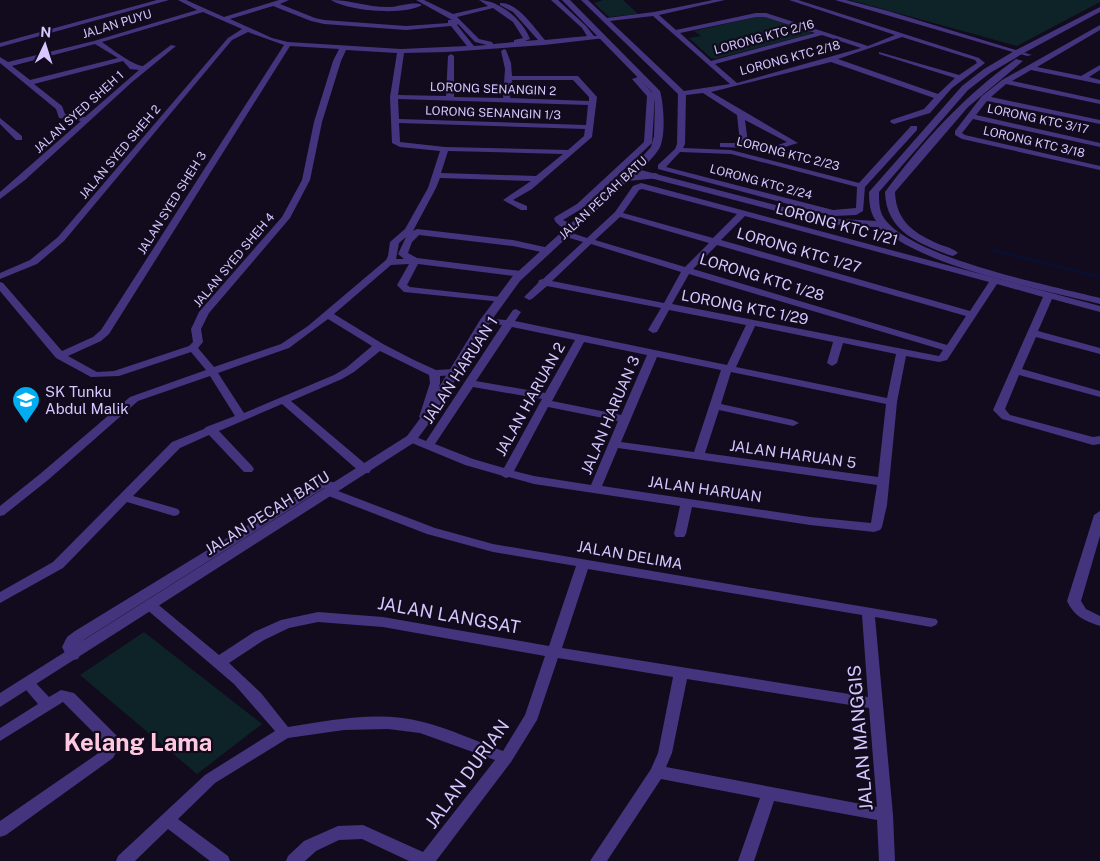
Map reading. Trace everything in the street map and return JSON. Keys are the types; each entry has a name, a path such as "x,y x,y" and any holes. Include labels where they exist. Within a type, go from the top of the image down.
{"street":[{"path":"0,45 165,0"},
{"path":"181,0 203,10 279,36 315,43 409,47 470,46 544,44 602,37"},
{"path":"227,18 286,0"},
{"path":"334,0 355,6 407,8 415,1"},
{"path":"482,0 515,11 544,44"},
{"path":"554,0 584,27 592,38"},
{"path":"568,1 585,0 682,93 680,147 778,147 794,143 706,92"},
{"path":"606,20 654,14 722,0"},
{"path":"792,0 977,59 980,63 949,86 927,111 894,122 927,131"},
{"path":"838,0 886,12 1029,55"},
{"path":"415,1 453,16 465,25 480,43 514,42 527,39 523,31 494,3"},
{"path":"415,1 454,24 470,46"},
{"name":"JALAN PECAH BATU","path":"0,701 411,439 424,422 486,320 521,274 629,175 654,148 658,136 658,98 656,92 568,1"},
{"path":"453,16 494,3"},
{"path":"274,4 313,20 324,22 406,28 454,24"},
{"path":"1100,9 1019,52 987,71 965,88 874,192 875,208 881,222 906,242 932,255 1100,301"},
{"name":"JALAN PUYU","path":"7,65 96,42 203,10"},
{"path":"654,14 735,85"},
{"path":"674,32 761,14 868,48"},
{"path":"1100,17 1029,55 1007,69 978,92 940,132 890,192 890,210 896,219 913,234 947,252 1100,294"},
{"path":"227,18 270,39 288,44 401,51 470,46"},
{"path":"970,116 985,98 1005,82 1100,28"},
{"name":"JALAN SYED SHEH 2","path":"0,276 29,266 42,258 61,239 230,39 248,29"},
{"path":"523,31 532,30"},
{"name":"LORONG KTC 2/16","path":"710,63 824,33"},
{"path":"463,36 472,35"},
{"name":"LORONG KTC 2/18","path":"682,93 706,92 735,85 868,48 901,35"},
{"path":"96,42 124,59 133,67 145,69"},
{"name":"JALAN SYED SHEH 3","path":"60,356 97,339 105,332 288,44"},
{"name":"JALAN SYED SHEH 1","path":"0,196 173,46"},
{"name":"JALAN SYED SHEH 4","path":"193,348 198,342 196,329 204,312 286,218 306,180 318,122 344,47"},
{"path":"401,51 394,97 396,142 406,147 570,152"},
{"path":"504,51 508,60 509,78 506,100"},
{"path":"881,53 961,78"},
{"path":"450,99 451,56"},
{"path":"0,59 59,108 62,116 87,120"},
{"path":"29,83 124,59"},
{"path":"830,59 939,97"},
{"path":"1083,78 1100,66"},
{"path":"1029,67 1100,82"},
{"path":"509,78 575,78 593,98 588,137 529,187 507,200 524,208"},
{"path":"569,231 558,219 580,206 648,144 651,96 636,79 641,78"},
{"path":"1005,82 1100,102"},
{"name":"LORONG SENANGIN 2","path":"394,97 592,103"},
{"path":"985,98 1100,122"},
{"path":"741,114 744,146"},
{"name":"LORONG KTC 3/18","path":"970,116 958,133 962,137 1100,168"},
{"name":"LORONG KTC 3/17","path":"970,116 1100,144"},
{"name":"LORONG SENANGIN 1/3","path":"396,121 589,127"},
{"path":"1,123 19,138"},
{"path":"861,186 914,128"},
{"name":"LORONG KTC 2/24","path":"680,147 661,167 833,213 856,212 860,208 861,186"},
{"name":"LORONG KTC 2/23","path":"680,147 731,152 861,186"},
{"path":"0,512 134,400 285,346 307,332 328,315 389,262 393,256 395,242 409,230 432,188 445,149"},
{"path":"437,175 537,179"},
{"path":"629,175 655,176 826,221 867,222 881,225 890,230"},
{"name":"LORONG KTC 1/21","path":"529,297 542,282 618,214 636,188 641,186 1100,309"},
{"path":"653,330 687,270 743,213"},
{"name":"LORONG KTC 1/27","path":"618,214 973,315"},
{"path":"867,222 873,221 879,216"},
{"name":"LORONG KTC 1/28","path":"569,231 589,241 950,349"},
{"name":"JALAN PECAH BATU","path":"415,261 403,254 404,248 417,232 513,243 546,250"},
{"path":"389,262 415,261 521,274"},
{"path":"415,261 402,284 407,290 500,300"},
{"path":"950,349 995,281"},
{"name":"LORONG KTC 1/29","path":"542,282 902,352 943,358 950,349"},
{"path":"0,285 60,356 95,375 115,374 193,348 212,371 241,417"},
{"path":"1049,296 999,410 1006,417 1093,441 1100,440"},
{"name":"JALAN HARUAN 1","path":"429,445 516,312"},
{"path":"328,315 379,346 434,373 454,372"},
{"path":"486,320 509,323 892,402"},
{"path":"698,456 729,369 752,323"},
{"path":"1032,333 1100,351"},
{"name":"JALAN HARUAN 2","path":"506,474 581,338"},
{"path":"832,363 840,340"},
{"path":"0,598 58,566 176,445 343,374 379,346"},
{"name":"JALAN HARUAN","path":"411,439 469,462 506,474 687,503 871,528 876,526 892,402 902,352"},
{"name":"JALAN HARUAN 3","path":"594,489 653,353"},
{"path":"1016,371 1100,394"},
{"path":"424,422 435,383 434,373"},
{"path":"471,383 624,419"},
{"path":"284,400 364,470"},
{"path":"715,406 793,424"},
{"path":"210,429 248,470"},
{"name":"JALAN HARUAN 5","path":"613,444 883,482"},
{"path":"74,655 69,647 72,641 80,635 322,484 334,489"},
{"name":"JALAN DELIMA","path":"334,489 431,531 493,548 931,622"},
{"path":"126,498 174,512"},
{"path":"680,534 687,503"},
{"path":"1094,619 1078,610 1074,601 1096,543 1100,515"},
{"name":"JALAN DURIAN","path":"426,861 506,758 532,716 583,564"},
{"path":"150,606 219,662 270,712 285,733"},
{"name":"JALAN MANGGIS","path":"868,612 885,815 887,861"},
{"name":"JALAN LANGSAT","path":"219,662 259,636 286,624 318,616 383,622 554,652 876,704"},
{"path":"598,861 657,772 665,753 681,673"},
{"path":"28,684 47,704"},
{"path":"0,735 61,696 69,697 112,740 113,745 108,754 0,830"},
{"path":"124,861 210,779 285,733 344,724 388,723 421,727 506,758"},
{"path":"657,772 885,815"},
{"path":"746,861 769,793"},
{"path":"167,820 222,861"},
{"path":"294,861 310,846 338,833 363,832 426,861"}],"green space":[{"path":"603,0 623,0 638,14 609,17 594,3"},
{"path":"850,0 1100,0 1100,2 1017,46"},
{"path":"766,16 810,31 811,34 715,59 711,58 689,38 701,36 694,31"},
{"path":"144,632 262,724 197,774 80,675"}],"waterway":[{"path":"992,250 1100,277"}],"place":[{"name":"SK Tunku Abdul Malik","path":"26,424"}],"district":[{"name":"Kelang Lama","path":"138,742"}]}
